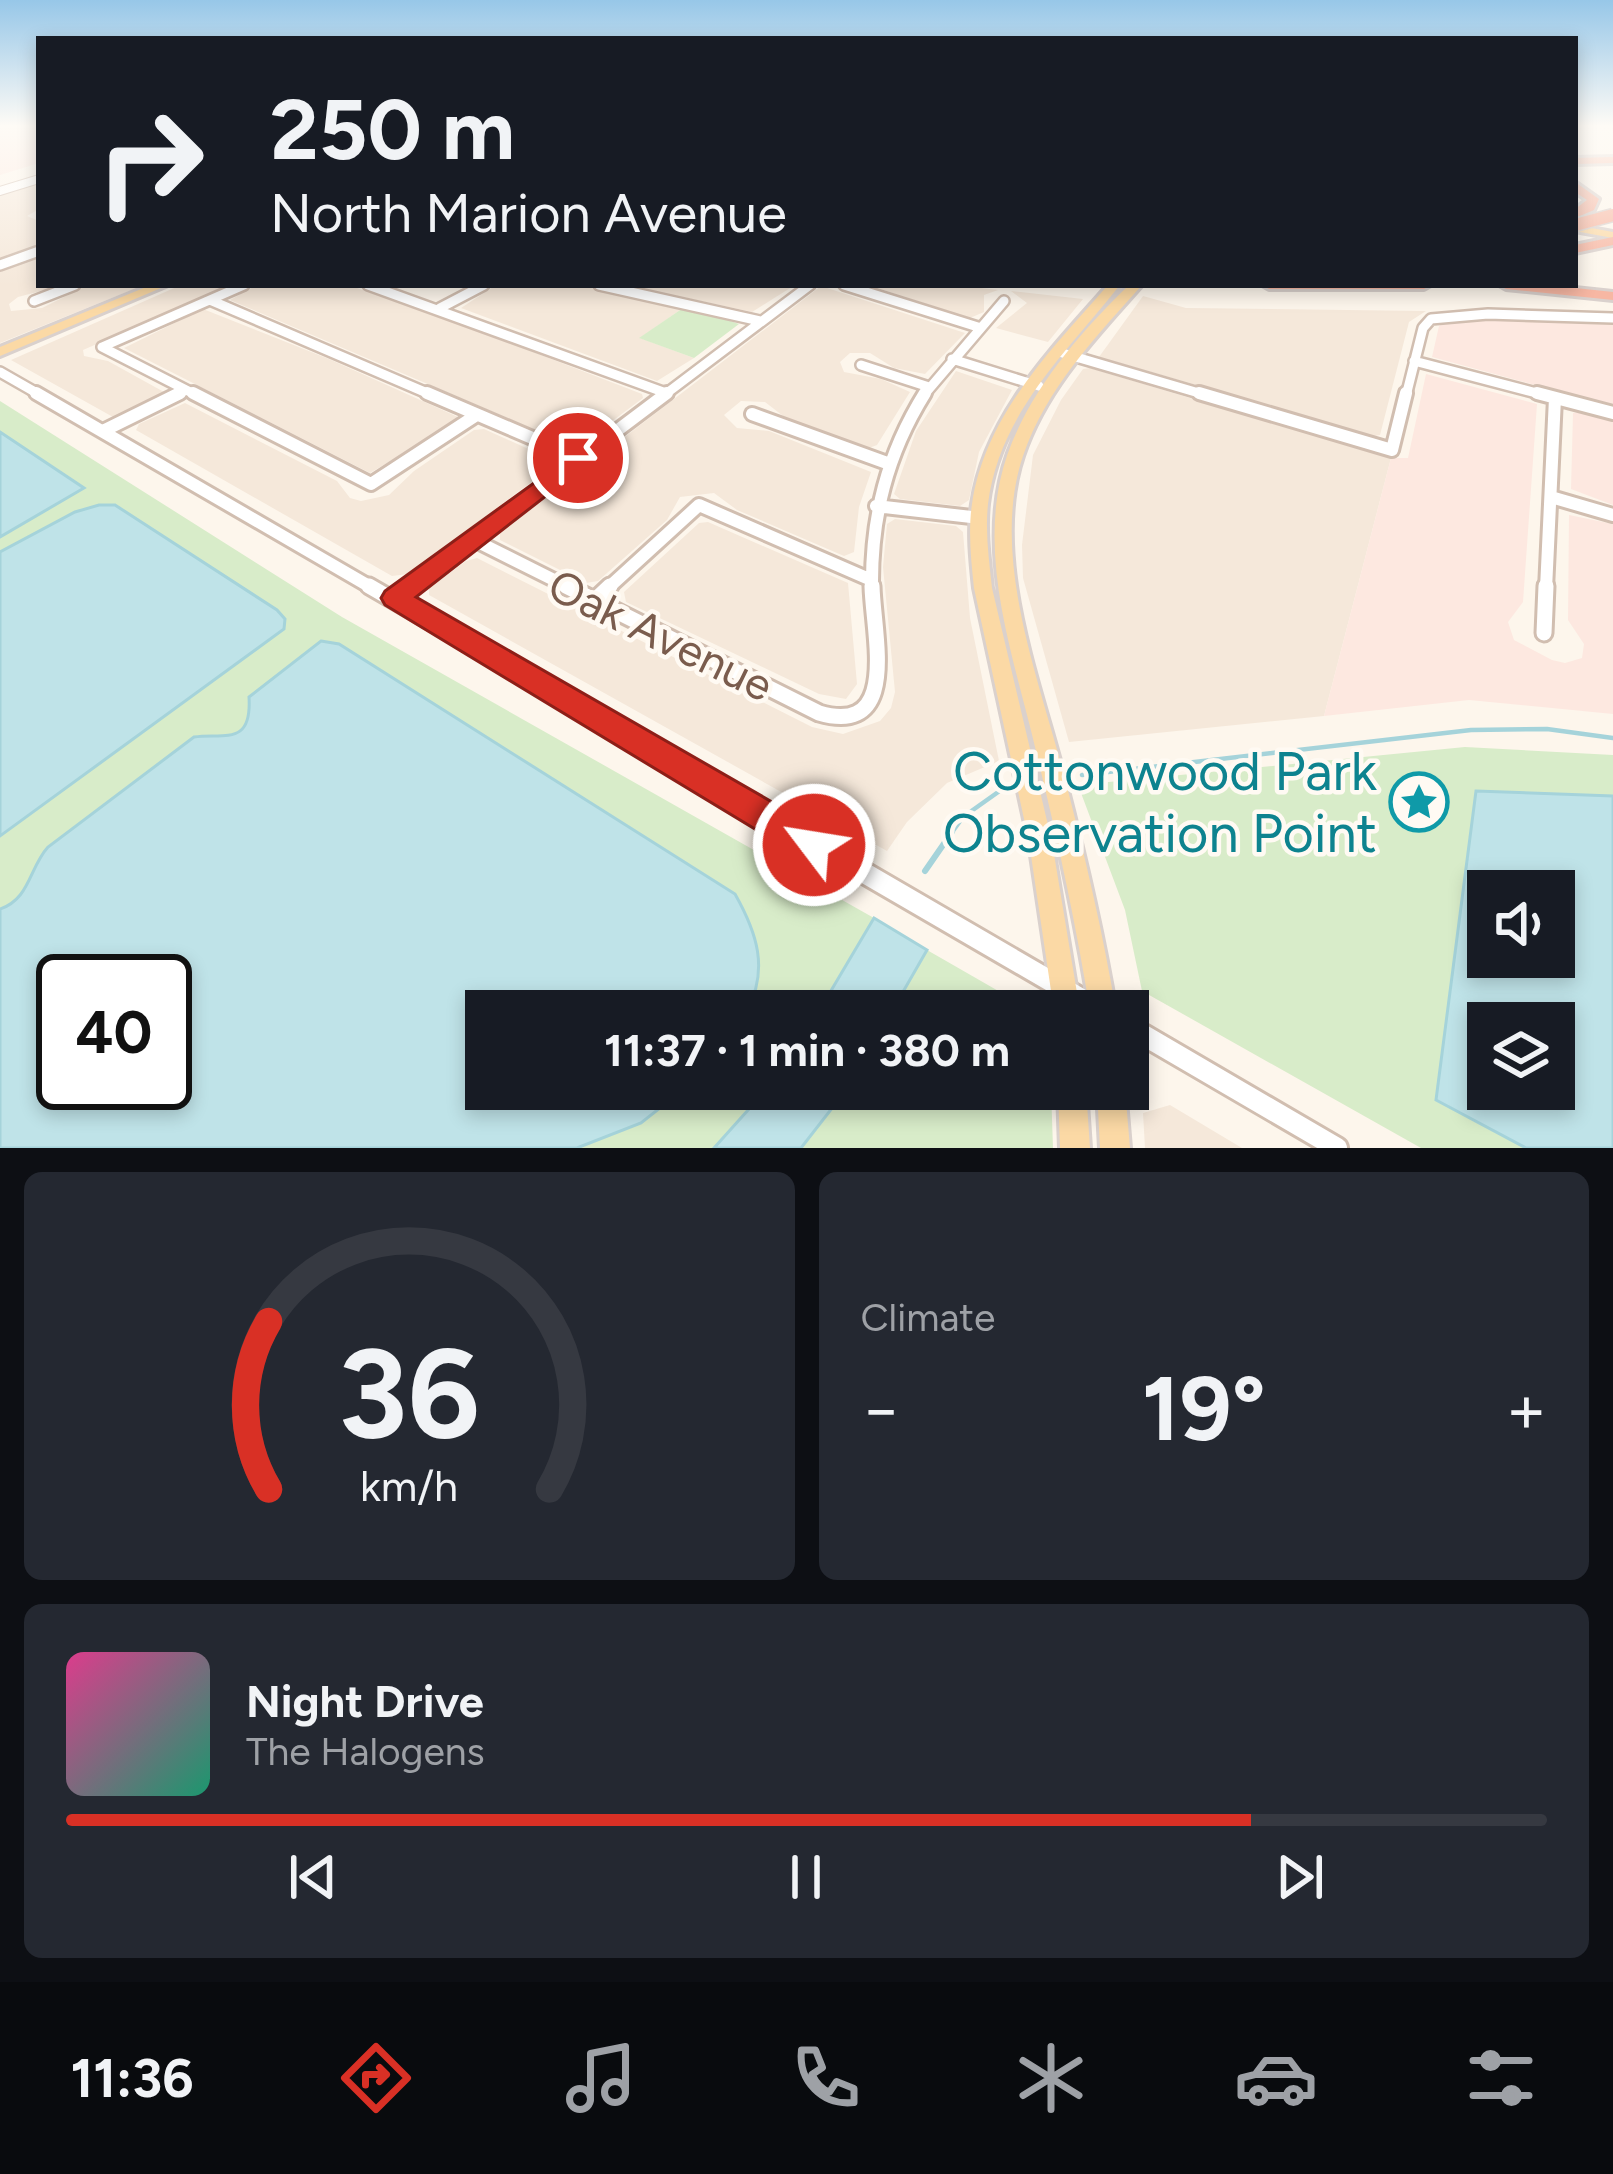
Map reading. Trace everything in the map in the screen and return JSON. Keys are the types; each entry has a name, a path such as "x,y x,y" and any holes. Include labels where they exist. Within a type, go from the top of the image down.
{"highway":[{"path":"1578,188 1593,199 1578,219"},
{"path":"1578,220 1613,230"},
{"path":"1578,220 1613,230"},
{"path":"1582,247 1613,230"},
{"path":"1535,288 1613,296"}],"main road":[{"path":"0,352 155,288"},
{"path":"1064,990 1029,786 986,605 980,518 994,450 1112,288"},
{"path":"1067,354 1133,288"},
{"path":"1041,387 1009,478 1005,557 1013,616 1070,844 1099,990"},
{"path":"980,518 991,541 997,601 1013,616"},
{"path":"1073,1110 1075,1148"},
{"path":"1112,1110 1115,1148"}],"street":[{"path":"0,191 36,179"},
{"path":"0,266 36,252"},
{"path":"34,301 67,288"},
{"path":"237,288 102,347 371,484 475,416"},
{"path":"377,288 665,393"},
{"path":"440,308 478,288"},
{"path":"612,288 760,321"},
{"path":"395,598 806,288"},
{"path":"854,288 981,328"},
{"path":"210,300 578,458"},
{"path":"593,602 699,505 869,579 876,506 887,464 929,387 1004,301"},
{"path":"1067,354 1392,450 1425,323 1438,316 1613,318"},
{"path":"952,359 1041,387"},
{"path":"1414,362 1613,413"},
{"path":"861,365 929,387"},
{"path":"0,372 395,598 1049,990"},
{"path":"103,431 186,390"},
{"path":"1544,633 1555,398"},
{"path":"752,414 887,464"},
{"path":"1551,497 1613,515"},
{"path":"876,506 980,518"},
{"name":"Oak Avenue","path":"472,539 819,713 854,717 865,712 877,692 869,579"},
{"path":"1149,1038 1337,1148"}],"shaded area":[{"path":"36,183 36,211 27,216 36,220 36,248 0,261 0,194"},
{"path":"36,257 36,288 52,288 18,297 9,304 11,311 42,308 82,288 137,288 0,343 0,270"},
{"path":"174,288 225,288 83,350 84,356 108,361 164,392 123,415 113,417 11,360"},
{"path":"252,288 357,288 448,319 643,398 583,443 571,445 230,300"},
{"path":"491,288 591,288 686,306 640,338 694,358 657,381 461,308"},
{"path":"641,288 790,288 752,312"},
{"path":"818,288 965,333 925,374 894,368 870,353 850,353 840,362 844,372 881,379 910,392 877,445 869,448 787,419 765,402 741,401 724,415 737,428 769,431 871,472 859,507 854,552 844,556 737,510 714,493 680,497 667,520 598,581 586,583 500,540 500,533"},
{"path":"877,288 998,290 984,295 984,312 970,318"},
{"path":"1011,291 1083,299 1048,342 996,328 1027,303"},
{"path":"1143,296 1186,308 1426,311 1409,322 1380,435 1374,436 1099,357"},
{"path":"203,309 329,359 458,417 458,421 370,473 124,348"},
{"path":"1519,319 1613,324 1613,406 1432,357 1439,326 1446,322"},
{"path":"1083,369 1391,458 1324,716 1069,742 1023,578 1022,545 1033,455 1061,400"},
{"path":"956,371 1012,390 979,452 969,500 960,506 900,499 894,494 916,431"},
{"path":"1426,374 1537,404 1523,602 1508,622 1514,640 1552,660 1565,663 1582,658 1584,644 1568,620 1569,515 1613,524 1613,714 1469,700 1324,716 1391,458 1408,458"},
{"path":"185,403 337,481 350,498 361,501 389,495 414,471 474,430 484,429 553,460 553,466 408,574 392,576 136,430 139,424"},
{"path":"1573,413 1613,420 1613,505 1571,489"},
{"path":"895,519 956,526 963,532 970,618 999,761 947,783 907,822 887,851 429,595 429,588 477,558 812,727 843,734 880,721 891,708 895,692 883,567 887,524"},
{"path":"708,522 848,583 857,684 846,699 819,694 626,602 624,592 699,523"},
{"path":"1170,1105 1242,1148 1145,1148 1143,1113"}],"green space":[{"path":"686,306 739,324 694,358 639,338"},
{"path":"0,401 342,617 874,918 831,990 465,990 465,1110 748,1110 714,1148 0,1148"},
{"path":"1465,747 1613,755 1613,1148 1421,1148 1142,990 1125,910 1078,785"},
{"path":"927,950 997,990 904,990"},
{"path":"831,1110 1052,1110 1053,1148 801,1148"}],"water":[{"path":"0,432 84,488 0,537"},
{"path":"115,505 277,610 285,619 284,629 0,836 0,552 75,512"},
{"path":"321,641 339,644 735,894 758,951 756,990 465,990 465,1110 657,1110 641,1123 577,1148 0,1148 0,909 23,891 48,847 194,737 234,734 249,713 249,697"},
{"path":"1476,791 1613,796 1613,1148 1526,1148 1436,1100"},
{"path":"874,918 927,950 904,990 831,990"},
{"path":"748,1110 831,1110 801,1148 714,1148"}],"waterway":[{"path":"1082,775 1471,730 1547,729 1613,738"},
{"path":"950,835 963,817 1001,790"},
{"path":"925,871 952,832"}],"place":[{"name":"Cottonwood Park Observation Point","path":"1419,802"}],"route":[{"path":"578,458 395,598 814,845"}]}
